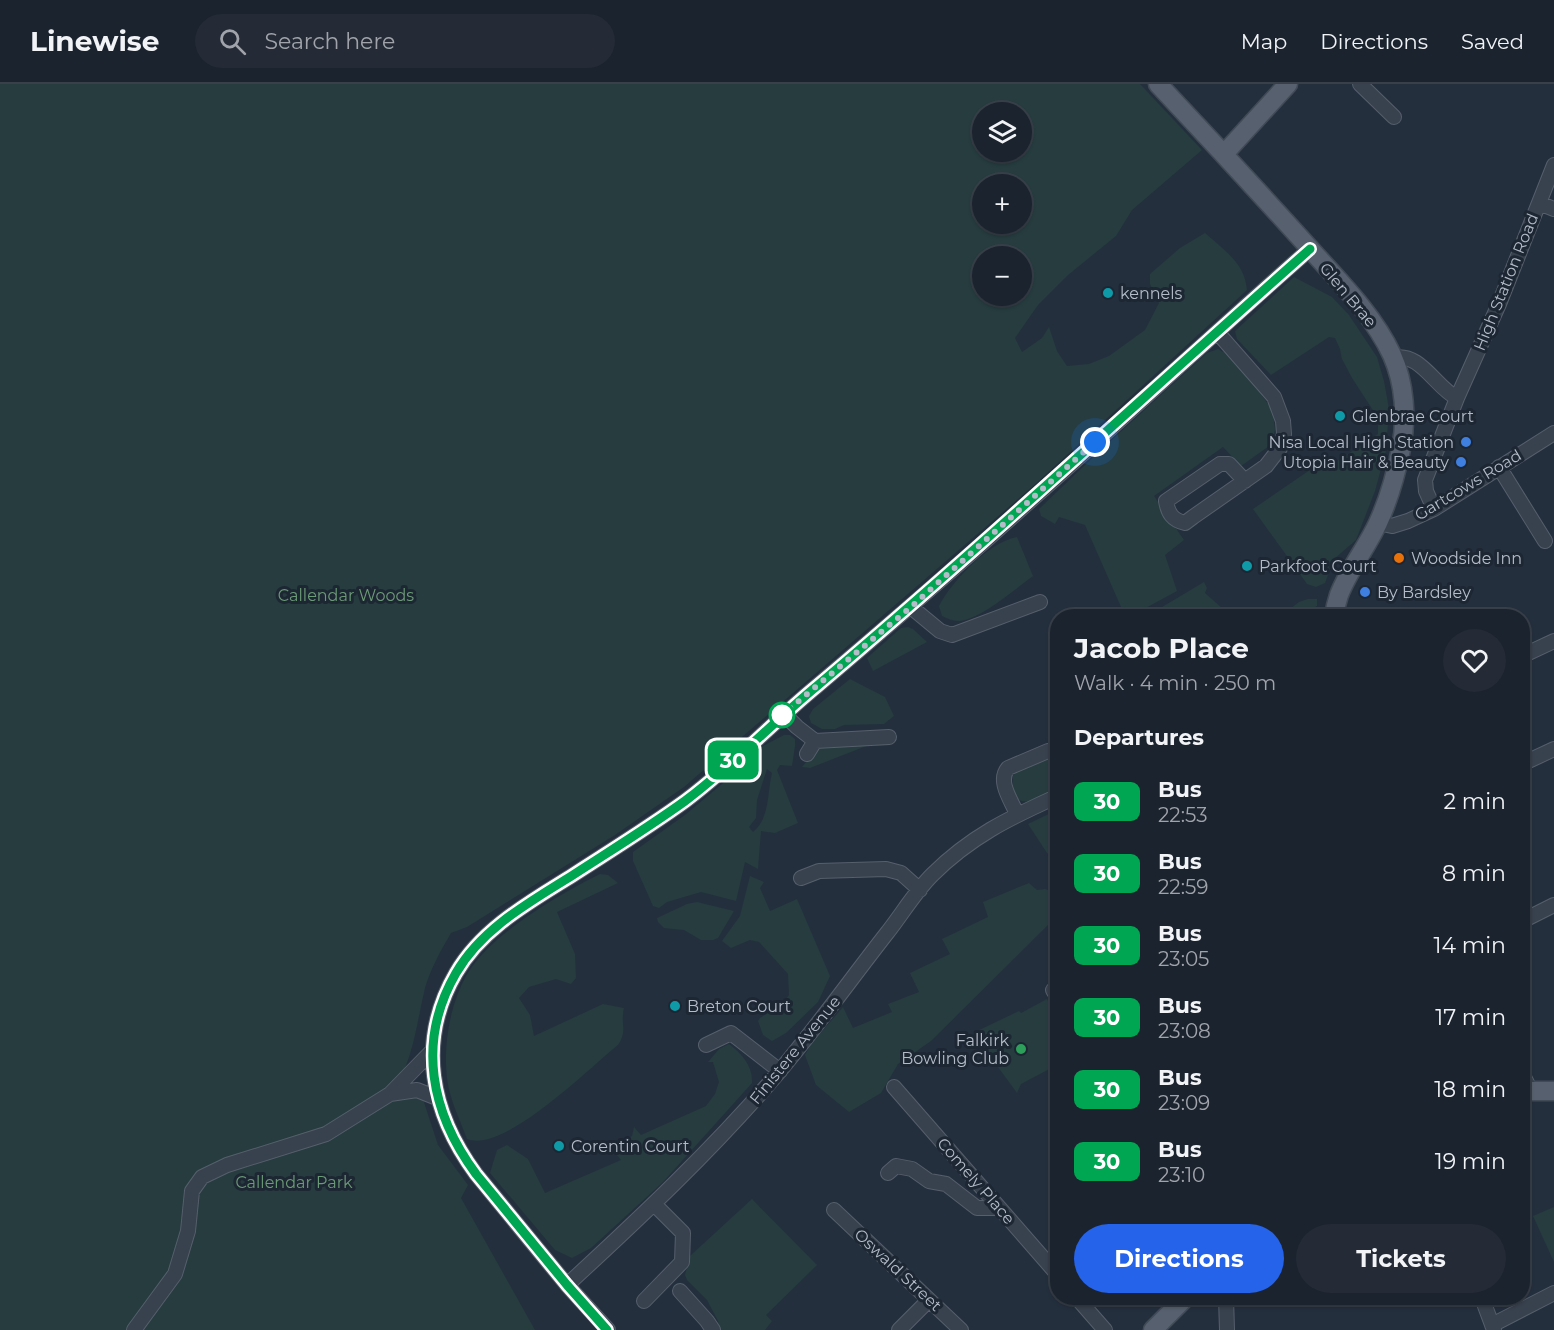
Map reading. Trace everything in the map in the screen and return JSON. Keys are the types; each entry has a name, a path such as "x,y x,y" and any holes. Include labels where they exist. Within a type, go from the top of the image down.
{"main road":[{"name":"Glen Brae","path":"1158,84 1360,305 1384,340 1393,358 1401,384 1405,425 1395,476 1378,523"},
{"path":"1224,154 1288,84"},
{"path":"1336,609 1339,595 1378,523"},
{"path":"1530,1091 1554,1091"},
{"path":"1153,1330 1178,1305"}],"street":[{"path":"1360,84 1394,117"},
{"name":"High Station Road","path":"1434,509 1426,491 1425,480 1554,165"},
{"path":"1539,203 1554,209"},
{"path":"608,1330 567,1285 464,1158 446,1125 434,1081 433,1050 438,1014 456,973 485,936 523,906 686,800 911,607 1310,249"},
{"path":"1217,332 1274,397 1283,421 1284,434 1280,448 1266,466 1185,524 1175,520 1167,511 1166,501 1220,464 1229,464 1245,481"},
{"path":"1393,358 1398,356 1410,358 1449,394 1457,398"},
{"name":"Gartcows Road","path":"1378,523 1392,526 1434,509 1554,433"},
{"path":"1499,467 1545,541"},
{"path":"911,607 940,631 952,635 1040,602"},
{"path":"1530,652 1554,641"},
{"path":"784,714 815,741 889,737"},
{"path":"807,754 815,741"},
{"path":"1530,760 1554,749"},
{"path":"1017,814 1003,781 1003,774 1008,768 1050,751"},
{"name":"Finistere Avenue","path":"567,1285 721,1138 780,1071 931,876 971,842 993,827 1050,800"},
{"path":"801,878 819,871 886,869 901,873 920,890"},
{"path":"1530,917 1554,905"},
{"path":"706,1045 731,1033 780,1071"},
{"path":"134,1330 175,1274 188,1232 192,1191 202,1176 227,1165 326,1134 390,1094 433,1050"},
{"name":"Comely Place","path":"894,1087 1050,1266"},
{"path":"390,1094 417,1090 437,1098"},
{"path":"888,1173 896,1166 912,1169 928,1181 946,1184 977,1208 999,1208"},
{"path":"644,1301 682,1262 683,1233 654,1204"},
{"name":"Oswald Street","path":"834,1210 961,1330"},
{"path":"680,1291 713,1330"},
{"path":"1485,1305 1493,1328 1554,1293"},
{"path":"899,1330 929,1300"},
{"path":"1083,1305 1105,1330"},
{"path":"1226,1305 1227,1330"}],"green space":[{"name":"Callendar Woods","path":"0,84 1140,84 1202,150 1132,210 1116,236 1068,275 1038,305 1015,338 1022,352 1042,338 1049,327 1057,351 1067,366 1089,364 1109,356 1145,330 1159,303 1150,284 1150,274 1180,248 1205,233 1238,265 1247,290 1033,486 684,787 615,835 467,927 451,933 436,959 425,988 413,1042 403,1073 422,1096 438,1145 468,1185 461,1198 535,1330 0,1330"},
{"path":"1294,277 1332,297 1349,315 1377,357 1389,409 1386,451 1375,491 1356,540 1334,559 1325,583 1316,587 1307,584 1253,509 1326,459 1331,465 1378,434 1378,418 1352,378 1335,338 1329,337 1271,375 1237,339 1235,331"},
{"path":"1218,349 1232,357 1273,411 1275,430 1272,444 1241,466 1223,447 1154,496 1184,540 1165,555 1177,591 1144,609 1122,609 1085,525 1059,517 1055,524 1041,516 1039,509 1207,353"},
{"path":"1017,537 1033,576 998,602 969,619 957,621 942,616 939,606 962,574 983,554 1006,540"},
{"path":"1204,582 1207,588 1205,593 1223,609 1201,609 1199,607 1198,609 1159,609"},
{"path":"1317,599 1317,606 1312,609 1290,609 1299,602"},
{"path":"908,627 927,642 873,671 867,658 901,628"},
{"path":"850,679 885,697 894,716 884,724 844,725 835,729 822,729 811,723 809,716 813,709"},
{"path":"784,735 790,735 795,739 792,766 780,765 777,770 798,823 775,833 761,831 758,869 745,862 736,901 701,892 667,902 659,908 653,906 633,861 633,852 685,815 728,779 759,748","holes":["767,769 772,773 765,813 753,832 749,827 756,818 757,800"]},
{"path":"874,743 810,768 802,767 821,744"},
{"path":"1047,757 1050,758 1050,792 1026,802 1020,800 1013,788 1013,776 1018,769"},
{"path":"1050,813 1050,855 1047,853 1028,824"},
{"path":"600,874 608,875 618,883 557,912 575,954 576,978 571,984 556,979 529,987 519,998 530,1015 534,1036 603,1004 624,1008 621,1040 568,1088 524,1122 502,1134 483,1140 467,1139 450,1093 446,1065 449,1026 460,987 477,961 507,931 545,905"},
{"path":"750,876 764,882 760,888 770,911 797,899 830,976 818,1002 786,1033 772,1041 763,1035 758,1021 783,1003 789,995 788,974 759,942 750,940 731,948 722,941 740,916"},
{"path":"1029,883 1037,890 1050,891 1050,923 931,1041 898,1064 881,1093 849,1112 816,1085 805,1055 811,1044 843,1007 853,1028 892,1012 888,1004 919,992 910,973 950,954 942,939 988,917 983,902"},
{"path":"697,902 734,911 718,938 701,940 684,930 664,928 658,922 657,918 687,904"},
{"name":"Falkirk Bowling Club","path":"1047,999 1050,1005 1050,1069 1021,1084 1017,1093 973,1033 1019,1011 1021,1013"},
{"path":"729,1044 746,1061 751,1071 752,1083 663,1182 591,1248 572,1258 555,1250 490,1173 497,1150 507,1145 528,1159 545,1193 621,1160 613,1150 632,1136 634,1127 641,1135 706,1106 715,1094 719,1082 713,1062 708,1062 719,1049"},
{"path":"752,1199 817,1265 766,1315 772,1321 765,1330 719,1330 718,1321 707,1300 687,1280 685,1275 690,1256"},
{"path":"1554,1207 1554,1262 1533,1216"}],"bus line":[{"name":"30","path":"607,1330 476,1174 464,1158 446,1125 434,1081 433,1050 438,1014 456,973 471,951 502,921 686,800 945,577 1310,249"}],"place":[{"name":"kennels","path":"1108,293"},
{"name":"Glenbrae Court","path":"1340,416"},
{"name":"Nisa Local High Station","path":"1466,442"},
{"name":"Utopia Hair & Beauty","path":"1461,462"},
{"name":"Woodside Inn","path":"1399,558"},
{"name":"Parkfoot Court","path":"1247,566"},
{"name":"By Bardsley","path":"1365,592"},
{"name":"Breton Court","path":"675,1006"},
{"name":"Falkirk Bowling Club","path":"1021,1049"},
{"name":"Corentin Court","path":"559,1146"}],"route":[{"path":"782,715 911,607 1095,442"}],"park label":[{"name":"Callendar Park","path":"294,1182"}]}
